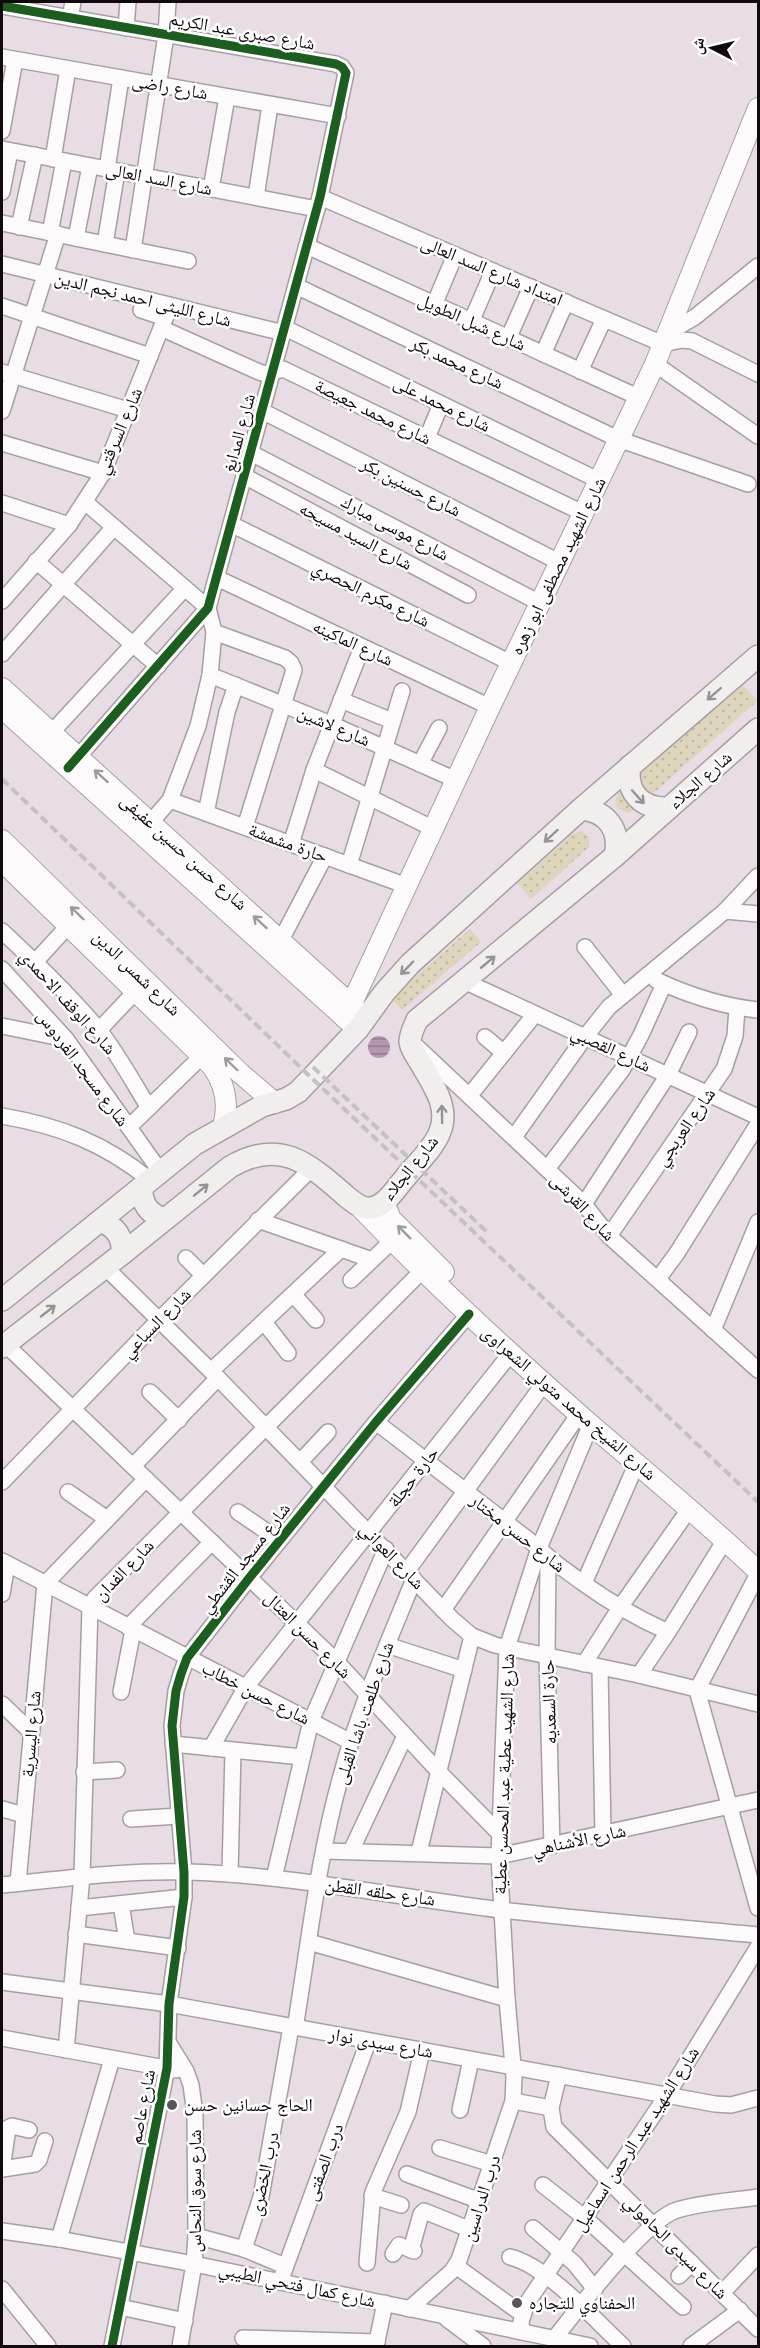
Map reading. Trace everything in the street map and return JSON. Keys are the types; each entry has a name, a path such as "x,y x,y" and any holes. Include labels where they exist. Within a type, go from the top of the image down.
{"main road":[{"path":"2,1300 195,1144 262,1106 275,1103 298,1092 355,1017 384,993 410,964 581,809 759,656"},
{"name":"شارع الجلاء","path":"3,1345 122,1254 230,1167 253,1156 284,1155 302,1161 313,1167 358,1205 371,1208 384,1202 434,1143 442,1124 443,1113 438,1093 412,1049 410,1041 414,1027 422,1015 615,856 759,729"},
{"path":"630,766 628,776 630,788 636,797 645,805 668,808"},
{"path":"581,809 600,813 613,827 617,846 615,856"},
{"path":"151,1180 143,1200 149,1211 165,1219"},
{"path":"100,1221 111,1226 119,1235 122,1254"}],"street":[{"path":"70,18 73,2"},
{"path":"126,28 128,2"},
{"path":"133,250 166,35 168,2"},
{"name":"شارع صبرى عبد الكريم","path":"2,6 19,5 70,18 336,64"},
{"path":"2,131 8,59"},
{"name":"شارع راضى","path":"8,59 338,116"},
{"name":"شارع المدابغ","path":"73,762 208,608 319,203 346,76 342,67 336,64"},
{"path":"2,411 7,374 32,316 45,275 54,234 58,160 68,69"},
{"path":"105,244 121,78"},
{"path":"211,189 227,97"},
{"path":"256,197 270,105"},
{"name":"شارع الشهيد مصطفى ابو زهره","path":"355,1017 407,886 666,338 752,141 759,108"},
{"path":"2,192 6,150"},
{"name":"شارع السد العالى","path":"6,150 256,197 319,203"},
{"path":"20,227 35,155"},
{"path":"76,238 90,166"},
{"name":"امتداد شارع السد العالى","path":"319,203 455,255 604,319 666,338"},
{"path":"2,223 188,261"},
{"name":"شارع شبل الطويل","path":"307,246 638,397"},
{"path":"434,305 455,255"},
{"name":"شارع الليثى احمد نجم الدين","path":"2,264 45,275 165,317 284,331"},
{"path":"666,338 759,266"},
{"path":"471,322 493,271"},
{"name":"شارع محمد بكر","path":"296,286 618,439 748,484"},
{"path":"508,339 531,287"},
{"path":"543,354 566,302"},
{"path":"2,306 150,356"},
{"path":"141,310 165,317"},
{"name":"شارع السرقتي","path":"2,601 69,525 103,473 165,317"},
{"name":"شارع محمد جعيصة","path":"165,317 259,372 283,369 583,513"},
{"path":"580,371 604,319"},
{"name":"شارع محمد على","path":"284,331 598,480"},
{"path":"666,338 692,341 759,374"},
{"path":"654,364 759,436"},
{"path":"7,374 128,410"},
{"path":"427,438 441,404"},
{"name":"شارع حسنين بكر","path":"262,411 559,562"},
{"path":"2,443 103,473"},
{"name":"شارع موسى مبارك","path":"251,453 540,603"},
{"name":"شارع السيد مسيحه","path":"244,476 468,595"},
{"path":"2,502 69,525"},
{"path":"85,502 208,608 214,632 210,675 198,726 170,800 146,828"},
{"name":"شارع مكرم الحصري","path":"231,524 511,663"},
{"path":"2,654 114,527"},
{"path":"36,561 158,666"},
{"name":"شارع الماكينه","path":"216,578 490,707"},
{"path":"52,732 185,588"},
{"path":"214,632 288,660 293,666 294,673 245,827"},
{"path":"291,844 314,770 362,647"},
{"name":"شارع لاشين","path":"210,675 331,724 456,780"},
{"path":"206,813 227,712 236,685"},
{"name":"شارع حسن حسين عفيفى","path":"2,688 52,732 73,762"},
{"path":"349,865 402,691"},
{"path":"341,700 392,721"},
{"name":"شارع حسن حسين عفيفى","path":"2,708 73,762 355,1017"},
{"path":"420,764 439,728"},
{"path":"314,770 434,828"},
{"name":"حارة مشمشة","path":"170,800 407,886"},
{"name":"شارع حسن حسين عفيفى","path":"146,828 281,940 355,1017"},
{"name":"شارع شمس الدين","path":"2,840 240,1073 275,1103"},
{"path":"281,940 325,856"},
{"name":"شارع شمس الدين","path":"2,861 217,1072 223,1086 226,1107 223,1128"},
{"path":"514,1137 596,1021 623,995 648,977 725,911 759,876"},
{"path":"725,911 759,914"},
{"path":"35,962 68,926"},
{"name":"شارع الوقف الاحمدي","path":"2,931 35,962 99,1030 126,1068 148,1108"},
{"path":"585,947 623,995"},
{"name":"شارع مسجد الفردوس","path":"2,969 66,1039 129,1127 151,1180"},
{"path":"648,977 687,995 737,1008 759,1010"},
{"name":"شارع القصبي","path":"464,981 759,1117"},
{"path":"547,1169 614,1083 664,984"},
{"path":"99,1030 136,991"},
{"name":"شارع العربجي","path":"609,1236 716,1083 729,1058 735,1036 737,1008"},
{"path":"470,1095 535,1014"},
{"path":"2,1026 66,1039"},
{"path":"584,1204 668,1075 690,1032"},
{"path":"485,1037 504,1053"},
{"name":"شارع القرشى","path":"410,1041 584,1204 609,1236 759,1370"},
{"path":"129,1127 202,1056"},
{"path":"2,1116 54,1127 95,1143 126,1161 151,1180"},
{"path":"658,1279 759,1124"},
{"name":"شارع السباعي","path":"2,1482 71,1408 313,1167"},
{"name":"شارع الشيخ محمد متولي الشعراوى","path":"384,1202 391,1219 478,1304 588,1405 759,1554"},
{"name":"شارع الشيخ محمد متولي الشعراوى","path":"358,1205 392,1241 511,1353 690,1508 759,1572"},
{"path":"258,1220 372,1260"},
{"path":"713,1330 759,1222"},
{"path":"351,1280 392,1241"},
{"path":"133,1466 178,1420 215,1374 264,1322 341,1249"},
{"path":"186,1258 203,1275"},
{"name":"شارع العواني","path":"105,1267 215,1374 443,1610 472,1636 507,1648 639,1675 759,1704"},
{"name":"شارع الفدان","path":"66,2050 82,1876 90,1607 95,1598 423,1270"},
{"path":"293,1294 316,1320"},
{"name":"شارع مسجد القشطي","path":"184,1872 173,1744 174,1699 187,1658 324,1485 469,1314"},
{"path":"264,1322 288,1353"},
{"name":"شارع حسن العتال","path":"3,1345 337,1662 499,1833"},
{"name":"حارة حجلة","path":"212,1748 246,1687 511,1353"},
{"name":"شارع طلعت باشا القبلى","path":"293,2027 324,1851 340,1778 411,1575 465,1491 545,1382"},
{"path":"150,1392 178,1420"},
{"path":"443,1610 505,1522 585,1419"},
{"name":"شارع الشهيد عطية عبد المحسن عطية","path":"512,2066 499,1856 507,1648 544,1553 585,1419"},
{"name":"شارع حسن مختار","path":"376,1422 619,1609 668,1632"},
{"path":"300,1462 328,1432"},
{"path":"584,1583 637,1463"},
{"path":"45,1584 146,1479"},
{"path":"68,1492 107,1519"},
{"path":"584,1664 619,1609 690,1508"},
{"path":"238,1512 279,1540"},
{"path":"639,1675 725,1540"},
{"path":"121,1692 131,1628 212,1542"},
{"path":"274,1878 311,1721 386,1549"},
{"name":"حارة السعديه","path":"544,1553 552,1846"},
{"path":"2,1594 4,1563"},
{"name":"شارع حسن خطاب","path":"4,1563 351,1742"},
{"path":"759,1572 697,1690 759,1908"},
{"name":"شارع اليسرية","path":"18,1883 45,1584"},
{"path":"419,1852 472,1636"},
{"path":"387,1645 464,1670"},
{"path":"600,1668 603,1835"},
{"path":"2,1704 32,1732"},
{"path":"351,1851 405,1736"},
{"path":"173,1744 302,1757"},
{"path":"230,1874 233,1750"},
{"path":"84,1772 117,1770"},
{"name":"شارع الأشناهي","path":"324,1851 499,1856 759,1800"},
{"path":"2,1809 24,1815"},
{"path":"131,1819 179,1816"},
{"name":"شارع حلقه القطن","path":"2,1886 82,1876 184,1872 230,1874 319,1882 501,1910 759,1935"},
{"name":"شارع عاصم","path":"112,2346 167,2068 169,2004 184,1897 184,1872"},
{"path":"79,1908 184,1897"},
{"path":"121,1904 127,1941"},
{"path":"76,1934 178,1948"},
{"path":"309,1942 507,1999"},
{"name":"شارع الشهيد عبد الرحمن اسماعيل","path":"522,2314 527,2303 667,2095 759,1947"},
{"name":"شارع سيدى نوار","path":"2,1982 169,2004 723,2105 759,2098"},
{"name":"درب الخضرى","path":"244,2249 261,2197 293,2027"},
{"path":"2,2038 186,2071"},
{"name":"شارع سوق النحاس","path":"168,2042 186,2071 191,2085 195,2114 196,2236 194,2264 180,2346"},
{"name":"درب الصفتى","path":"279,2282 368,2042"},
{"path":"367,2263 372,2196 408,2112 422,2051"},
{"path":"59,2239 112,2059"},
{"path":"460,2110 471,2060"},
{"name":"درب الدراسين","path":"409,2309 456,2266 462,2254 513,2101 512,2066"},
{"path":"513,2101 551,2108 559,2075"},
{"name":"شارع سيدى الحامولي","path":"551,2108 551,2121 558,2132 759,2329"},
{"path":"29,2130 12,2126 8,2128 2,2169 37,2162 45,2141"},
{"path":"440,2148 492,2164"},
{"path":"407,2174 480,2201"},
{"path":"543,2185 585,2218 683,2307"},
{"path":"372,2196 401,2205"},
{"path":"554,2339 580,2306 654,2225 676,2210 759,2197"},
{"path":"393,2253 399,2245 412,2251 421,2214 424,2211 471,2230"},
{"path":"533,2228 574,2263 595,2289"},
{"name":"شارع كمال فتحي الطيبي","path":"2,2231 194,2264 590,2346"},
{"path":"196,2236 244,2249 285,2266"},
{"path":"722,2293 759,2255"},
{"path":"510,2257 531,2265 546,2276 623,2346"},
{"path":"679,2277 692,2263"},
{"path":"456,2266 522,2314 522,2332"},
{"path":"2,2289 48,2346"},
{"path":"243,2338 268,2343 376,2344 385,2303"},
{"path":"120,2307 185,2321"},
{"path":"691,2346 740,2310"},
{"path":"445,2317 483,2346"}],"shaded area":[{"path":"741,683 757,701 635,810 628,813 617,808 615,802 619,792"},
{"path":"582,831 589,837 589,847 531,899 517,883 573,834"},
{"path":"470,929 481,942 402,1010 391,998"},
{"path":"379,1036 387,1039 390,1047 387,1055 379,1058 371,1055 368,1047 371,1039"}],"railway":[{"path":"2,779 298,1065 758,1502"},
{"path":"313,1067 487,1232"}],"cycle path":[{"path":"2,6 336,64 346,73 320,197 208,608 68,768"},
{"path":"112,2346 167,2068 169,2004 184,1897 172,1726 176,1691 181,1674 187,1658 250,1577 376,1422 469,1314"}],"place":[{"name":"الحاج حسانين حسن","path":"172,2105"},
{"name":"الحفناوي للتجاره","path":"517,2303"}]}
